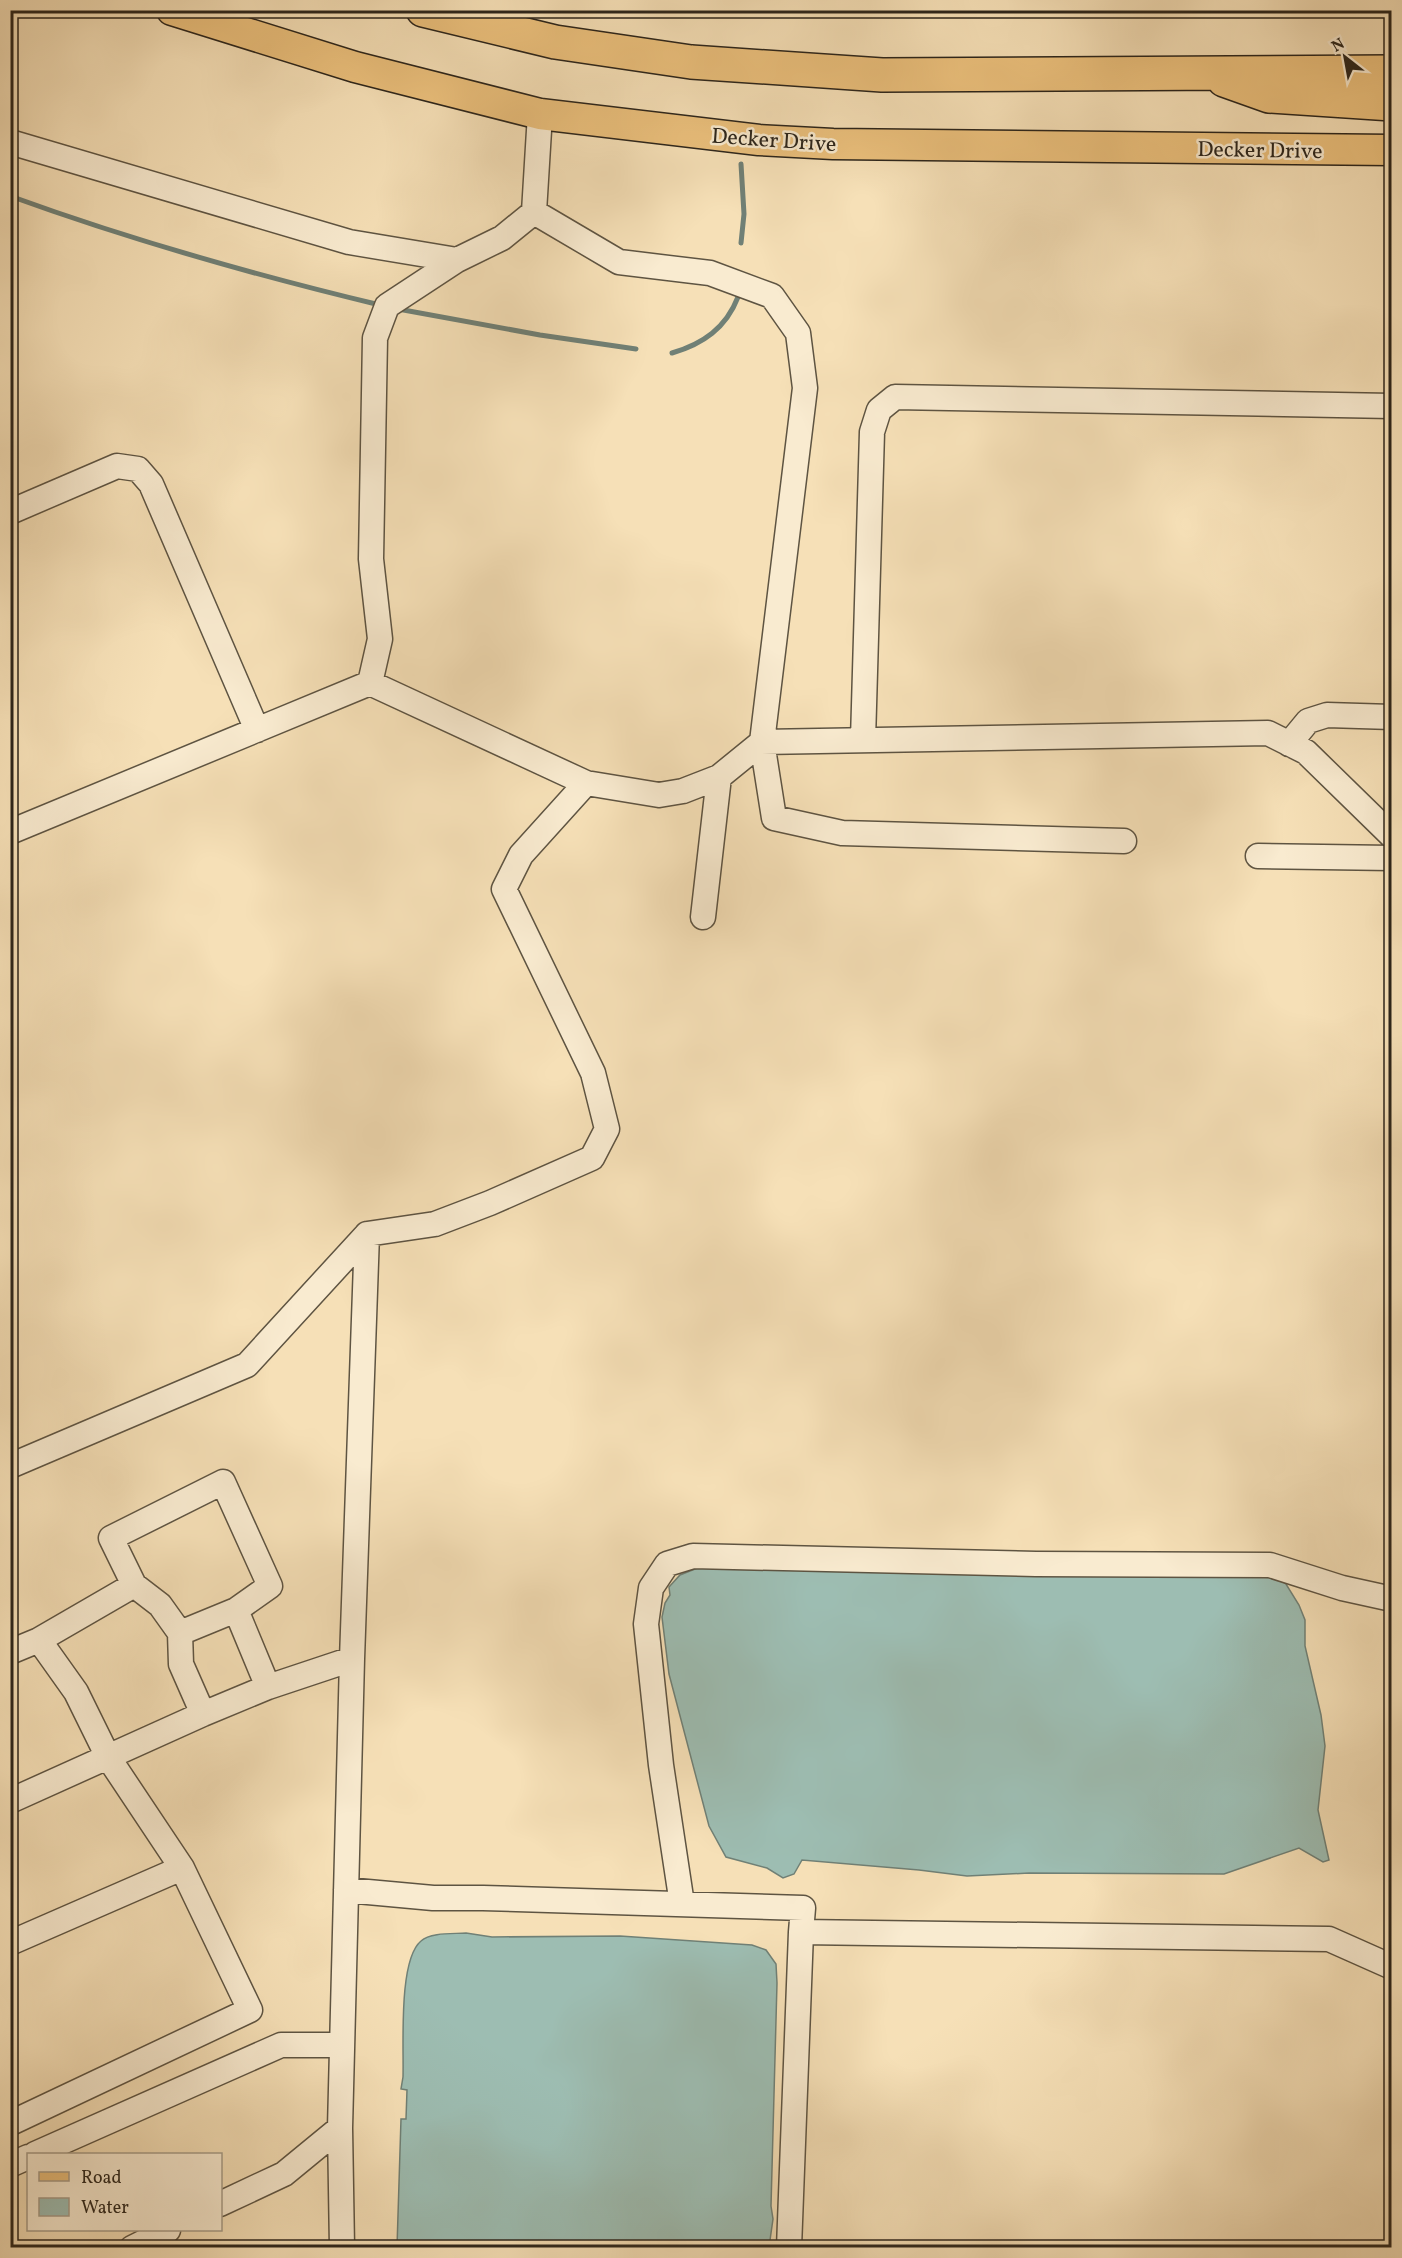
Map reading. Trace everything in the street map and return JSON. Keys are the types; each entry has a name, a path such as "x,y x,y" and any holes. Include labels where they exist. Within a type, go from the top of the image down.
{"highway":[{"path":"423,10 555,42 691,62 882,75 1392,72"},
{"path":"1202,73 1269,96 1392,104"}],"main road":[{"name":"Decker Drive","path":"172,10 355,67 540,114 759,140 822,143 1392,150"}],"lane":[{"path":"370,683 380,639 371,559 375,338 387,306 457,260 502,238 534,212 540,114"},
{"path":"10,142 349,242 457,260"},
{"path":"534,212 619,262 710,273 772,296 798,333 805,388 762,742 774,818 842,833 1124,841"},
{"path":"863,740 872,432 879,410 895,397 1392,406"},
{"path":"10,512 117,466 138,469 151,484 256,730"},
{"path":"10,832 370,683 586,783 659,795 683,791 719,777 762,742 1268,733 1306,752 1392,836"},
{"path":"1289,744 1308,722 1328,715 1392,717"},
{"path":"703,917 719,777"},
{"path":"10,1466 248,1365 367,1234 435,1224 490,1203 592,1158 607,1129 593,1073 504,889 520,855 586,783"},
{"path":"1258,856 1392,858"},
{"path":"342,2247 340,2128 342,2045 352,1659 367,1234"},
{"path":"180,1633 236,1610 270,1586 223,1482 111,1538 134,1585 160,1605 180,1633 181,1664 203,1714"},
{"path":"682,1904 660,1765 646,1624 651,1588 667,1564 693,1556 1036,1564 1270,1565 1342,1588 1392,1599"},
{"path":"10,1652 39,1640 134,1585"},
{"path":"236,1610 268,1687"},
{"path":"10,2116 13,2122 250,2010 182,1868 108,1757 76,1692 39,1640"},
{"path":"10,1801 268,1687 352,1659"},
{"path":"10,1943 182,1868"},
{"path":"346,1890 433,1898 803,1908 789,2247"},
{"path":"801,1932 1329,1939 1392,1967"},
{"path":"37,2153 281,2045 342,2045"},
{"path":"222,2203 284,2174 340,2128"},
{"path":"10,2165 27,2157"},
{"path":"132,2247 164,2231"}],"water":[{"path":"705,1565 1232,1575 1277,1578 1286,1584 1305,1620 1305,1646 1321,1715 1325,1746 1318,1810 1329,1860 1323,1862 1299,1848 1224,1874 1029,1873 967,1876 802,1860 794,1874 783,1878 767,1868 726,1857 709,1826 669,1674 662,1617 665,1603 670,1595 669,1587 680,1575"},
{"path":"466,1933 492,1937 620,1936 752,1945 766,1950 776,1964 777,1983 771,2206 773,2219 769,2247 397,2247 401,2119 406,2119 407,2090 401,2089 405,1984 414,1951 421,1941 430,1936"}],"waterway":[{"path":"741,164 744,214 741,243"},
{"path":"10,196 194,256 380,305"},
{"path":"672,353 694,345 712,333 727,318 738,297"},
{"path":"398,309 540,335 636,349"}]}
